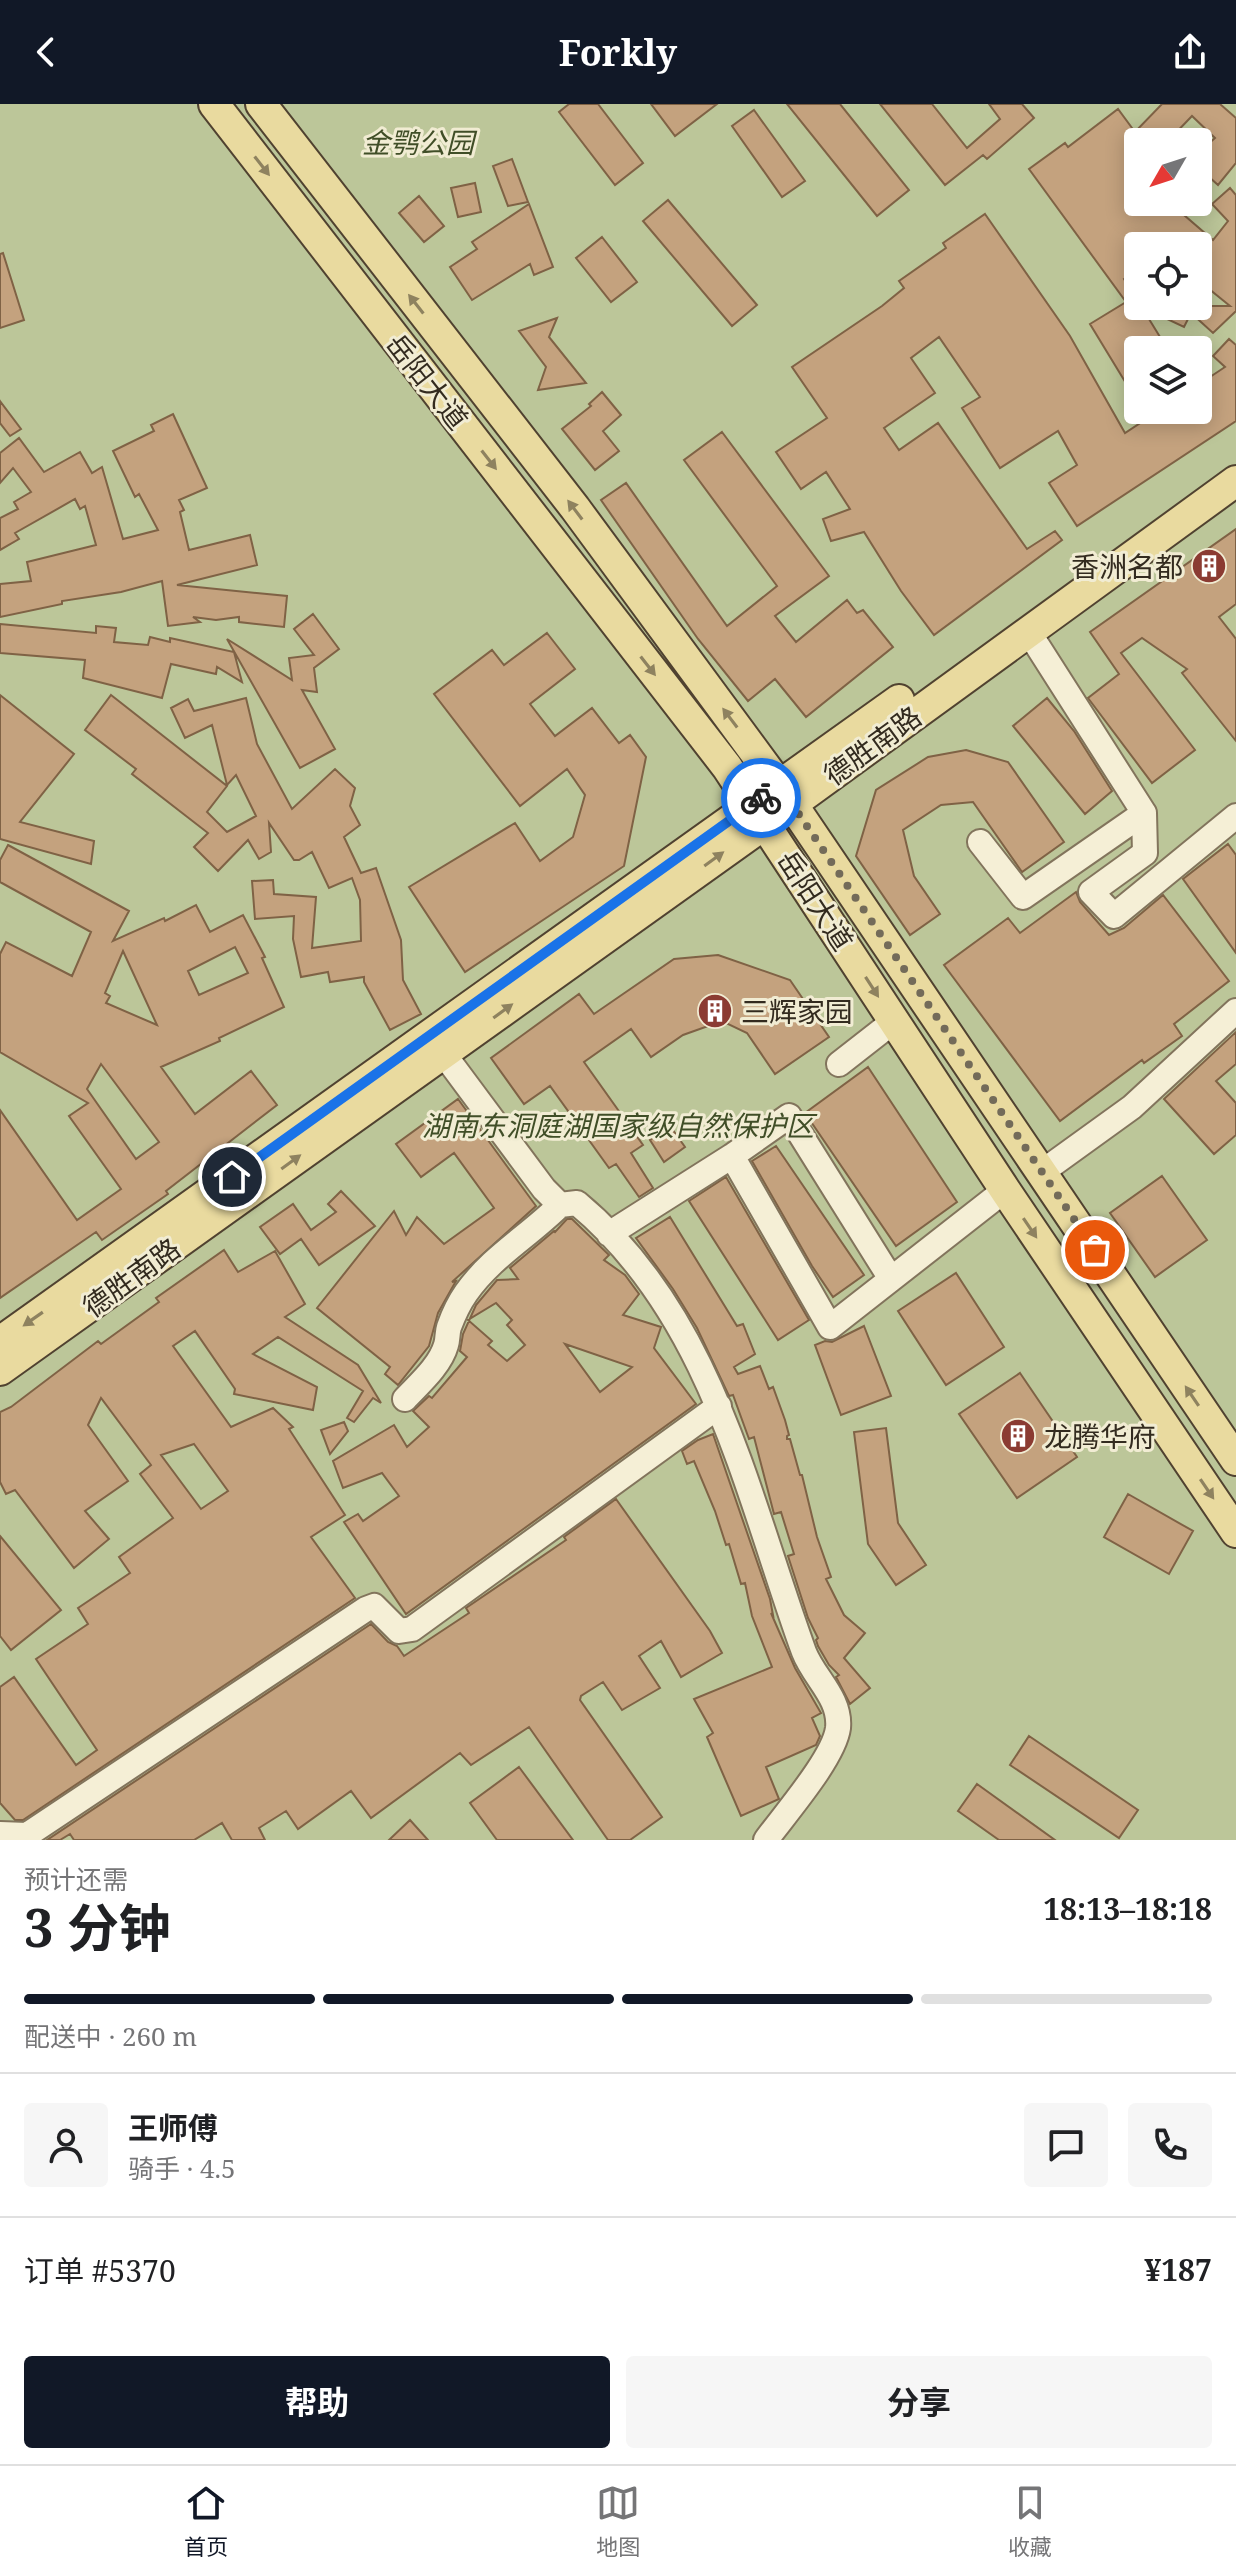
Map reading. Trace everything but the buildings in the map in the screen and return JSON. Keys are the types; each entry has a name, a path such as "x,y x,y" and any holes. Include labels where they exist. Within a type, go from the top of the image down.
{"main road":[{"name":"岳阳大道","path":"214,104 727,767 1005,1190 1236,1532"},
{"name":"岳阳大道","path":"261,104 575,508 786,794 1236,1460"},
{"name":"德胜南路","path":"0,1370 443,1053 1236,460"},
{"name":"德胜南路","path":"786,794 1028,631 1236,481"},
{"name":"德胜南路","path":"0,1342 759,814"}],"street":[{"path":"1028,631 1144,813 1145,853 1091,892 1114,916 1236,816"},
{"path":"980,842 1023,897 1144,813"},
{"path":"1042,1172 1132,1107 1236,1011"},
{"path":"839,1064 894,1021"},
{"path":"443,1053 544,1189 560,1205"},
{"path":"609,1234 635,1211 797,1099"},
{"path":"609,1234 789,1116 891,1279"},
{"path":"732,1156 830,1327 1005,1190"},
{"path":"405,1399 431,1371 446,1347 449,1328 464,1295 483,1271 560,1205 577,1203 609,1234 664,1300 719,1406 805,1655 838,1713 837,1732 829,1754 766,1840"},
{"path":"0,1834 27,1835 366,1609 374,1606 399,1631 412,1629 719,1406"}],"green space":[{"name":"湖南东洞庭湖国家级自然保护区","path":"0,104 1236,104 1236,1840 0,1840"}],"way so far":[{"path":"761,798 779,785 1095,1250"}],"place":[{"name":"香洲名都","path":"1209,566"},
{"name":"三辉家园","path":"715,1011"},
{"name":"龙腾华府","path":"1018,1436"}],"route":[{"path":"232,1177 761,798"}],"park label":[{"name":"金鹗公园","path":"418,142"}]}
